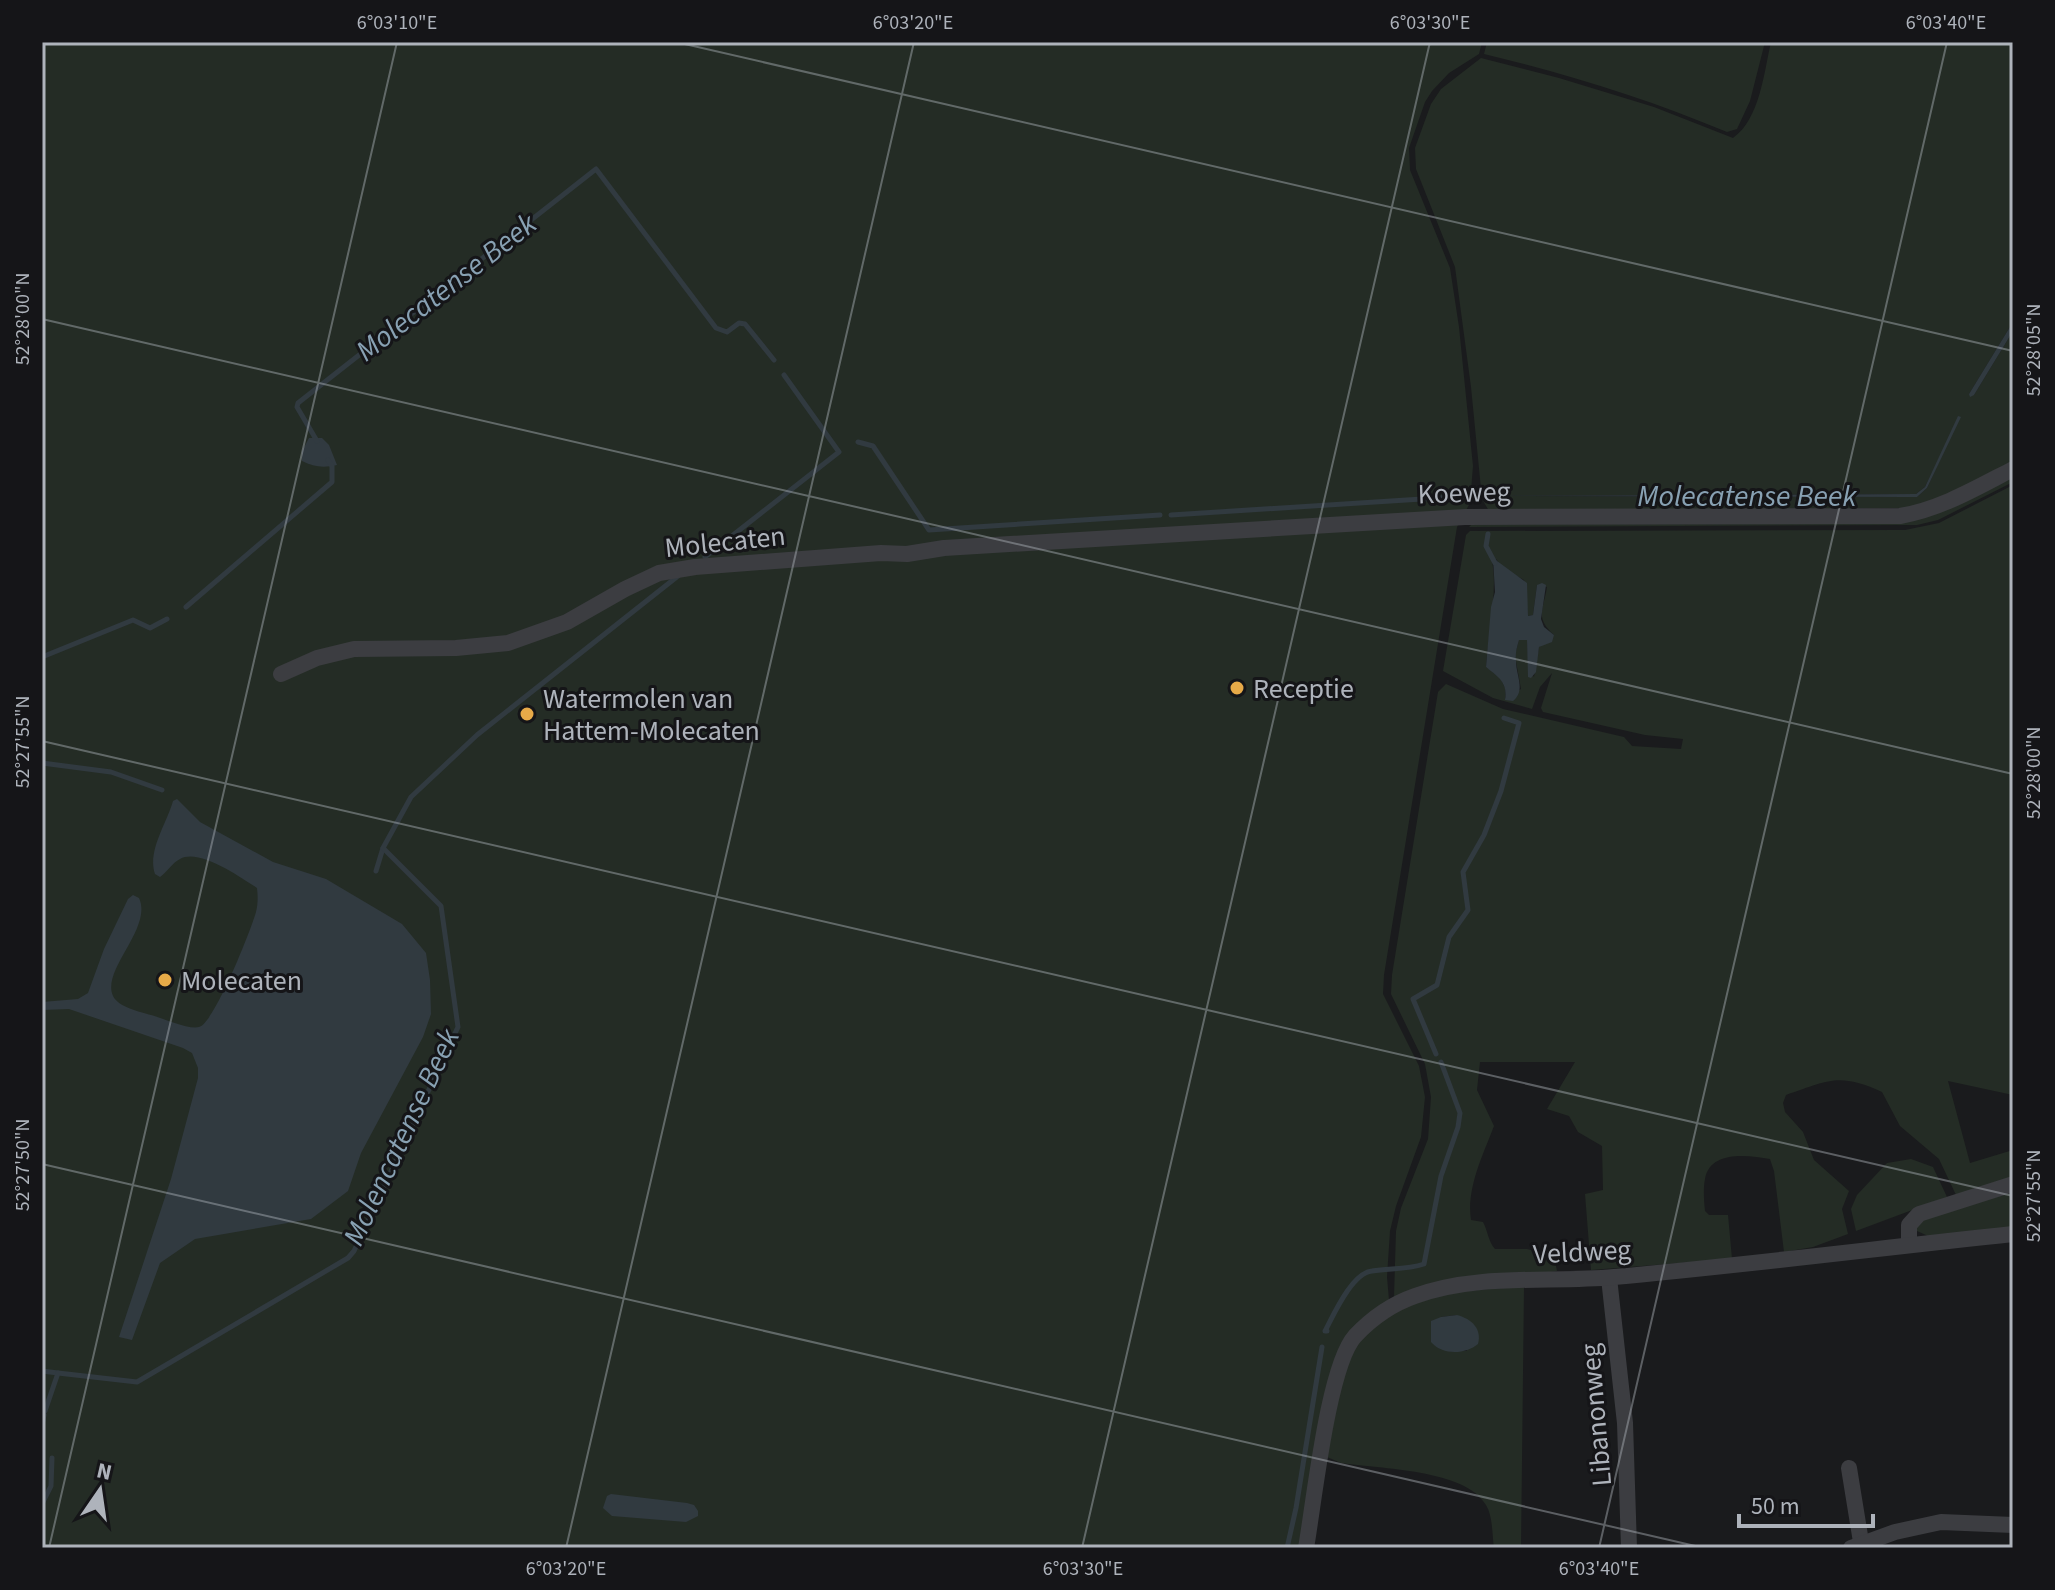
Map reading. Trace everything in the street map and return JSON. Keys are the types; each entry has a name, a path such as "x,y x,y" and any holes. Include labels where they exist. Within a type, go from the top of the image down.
{"street":[{"name":"Koeweg","path":"907,554 944,548 1465,517 1900,516 1947,503 2013,469"},
{"name":"Molecaten","path":"281,674 317,658 354,649 456,648 508,643 567,622 641,581 678,570 855,554 907,554"},
{"path":"1909,1245 1909,1225 1919,1214 2013,1184"},
{"name":"Veldweg","path":"1306,1548 1338,1373 1352,1339 1370,1321 1392,1306 1415,1296 1460,1285 1609,1278 2013,1234"},
{"name":"Libanonweg","path":"1609,1278 1625,1423 1629,1548"},
{"path":"1849,1468 1858,1547 1895,1532 1941,1522 2013,1525"}],"shaded area":[{"path":"42,42 1482,42 1479,54 1449,73 1432,91 1409,148 1410,170 1450,268 1473,466 1470,503 1457,527 1384,975 1383,994 1419,1066 1425,1097 1421,1137 1390,1231 1389,1300 1345,1338 1300,1548 42,1548"},
{"path":"1487,42 1765,42 1750,101 1737,129 1727,132 1607,88 1484,54"},
{"path":"1771,42 2013,42 2013,322 1969,394 1974,395 2013,331 2013,463 1920,508 1489,511 1482,499 1455,267 1416,169 1415,148 1431,104 1441,89 1481,58 1654,107 1733,138 1742,130 1755,107","holes":["1960,416 1927,488 1917,497 1486,496 1916,494 1925,487"]},
{"path":"2013,475 2013,482 1938,520 1917,525 1469,527 1474,522 1881,522"},
{"path":"2013,485 2013,1095 1948,1081 1970,1163 2013,1150 2013,1177 1956,1195 1939,1159 1900,1126 1882,1092 1843,1080 1823,1083 1786,1095 1783,1103 1785,1112 1803,1132 1814,1160 1849,1191 1842,1209 1848,1234 1813,1247 1784,1252 1770,1159 1731,1157 1714,1163 1708,1170 1704,1195 1705,1211 1709,1215 1728,1215 1732,1259 1591,1270 1585,1194 1603,1190 1602,1146 1578,1132 1569,1116 1547,1109 1575,1062 1480,1062 1477,1090 1494,1126 1473,1184 1471,1220 1483,1222 1495,1249 1527,1249 1554,1256 1557,1271 1394,1297 1396,1231 1401,1208 1428,1139 1431,1097 1425,1064 1391,994 1392,975 1438,692 1446,684 1503,709 1624,737 1632,746 1681,749 1683,739 1645,735 1543,712 1541,708 1552,673 1540,687 1532,709 1493,698 1443,671 1466,535 1470,531 1905,530 1939,523","holes":["1496,559 1504,569 1524,580 1528,616 1533,615 1537,585 1547,587 1542,619 1554,635 1539,647 1534,677 1529,669 1527,640 1519,639 1515,656 1521,689 1505,699 1503,684 1486,667 1493,599 1492,561"]},
{"path":"1911,1159 1933,1167 1947,1197 1856,1231 1851,1209 1857,1195 1887,1163"},
{"path":"2013,1192 2013,1227 1928,1236 1917,1231 1915,1225 1922,1219"},
{"path":"1524,1287 1521,1548 1494,1548 1486,1505 1475,1493 1460,1484 1398,1469 1341,1463 1327,1457 1341,1385 1362,1338 1391,1316 1426,1300 1464,1292","holes":["1457,1315 1467,1351 1458,1351 1441,1317"]}],"water":[{"path":"2013,322 2013,331 1970,397 1969,394"},
{"path":"1958,416 1961,417 1927,488 1917,497 1486,496 1916,494 1925,487"},
{"path":"309,438 322,438 329,445 337,465 319,466 302,461 302,451"},
{"path":"1493,558 1527,583 1528,616 1533,615 1537,585 1546,585 1541,619 1544,627 1554,635 1552,642 1539,647 1536,672 1531,678 1528,677 1527,640 1519,640 1516,658 1520,687 1513,701 1505,700 1503,684 1486,667 1495,592"},
{"path":"177,799 200,822 273,862 326,879 402,924 426,953 431,1014 423,1037 361,1153 348,1191 311,1219 195,1239 160,1263 132,1340 119,1337 171,1179 198,1068 192,1053 183,1048 69,1009 42,1010 42,1002 78,999 88,993 104,949 128,899 133,895 139,898 139,922 114,974 111,986 113,996 135,1011 195,1027 206,1022 214,1010 253,922 257,888 219,865 198,857 180,859 160,877 155,874 156,847 173,801"},
{"path":"1457,1315 1475,1325 1479,1334 1478,1344 1454,1352 1441,1349 1431,1342 1431,1321"},
{"path":"607,1496 687,1503 694,1505 698,1516 686,1522 612,1516 603,1508"}],"waterway":[{"name":"Molecatense Beek","path":"317,441 297,407 298,403 596,169 716,328 727,332 739,323 745,324 774,360"},
{"name":"Molencatense Beek","path":"705,557 839,452 784,375"},
{"name":"Molecatense Beek","path":"858,442 873,446 929,530 1160,515"},
{"name":"Molecatense Beek","path":"186,607 332,482 332,466 328,460"},
{"name":"Molecatense Beek","path":"1171,515 1469,496"},
{"path":"1488,534 1486,546 1495,563"},
{"name":"Molencatense Beek","path":"45,1411 58,1373 137,1382 348,1258 354,1251 458,1027 441,906 383,848 411,797 477,735 678,576"},
{"name":"Molecatense Beek","path":"42,657 133,620 150,628 167,619"},
{"path":"1436,1054 1413,999 1437,985 1449,937 1468,910 1463,872 1484,835 1501,791 1519,723 1504,718"},
{"name":"Molencatense Beek","path":"42,763 111,772 162,790"},
{"path":"376,871 383,848"},
{"path":"1327,1331 1344,1295 1365,1273 1424,1264 1441,1176 1460,1113 1441,1062"},
{"path":"1287,1548 1322,1347"},
{"path":"42,1371 58,1373"},
{"name":"Molencatense Beek","path":"42,1425 44,1415"},
{"name":"Molencatense Beek","path":"42,1504 51,1486 52,1458"}],"place":[{"name":"Receptie","path":"1237,688"},
{"name":"Watermolen van Hattem-Molecaten","path":"527,714"},
{"name":"Molecaten","path":"165,980"}]}
